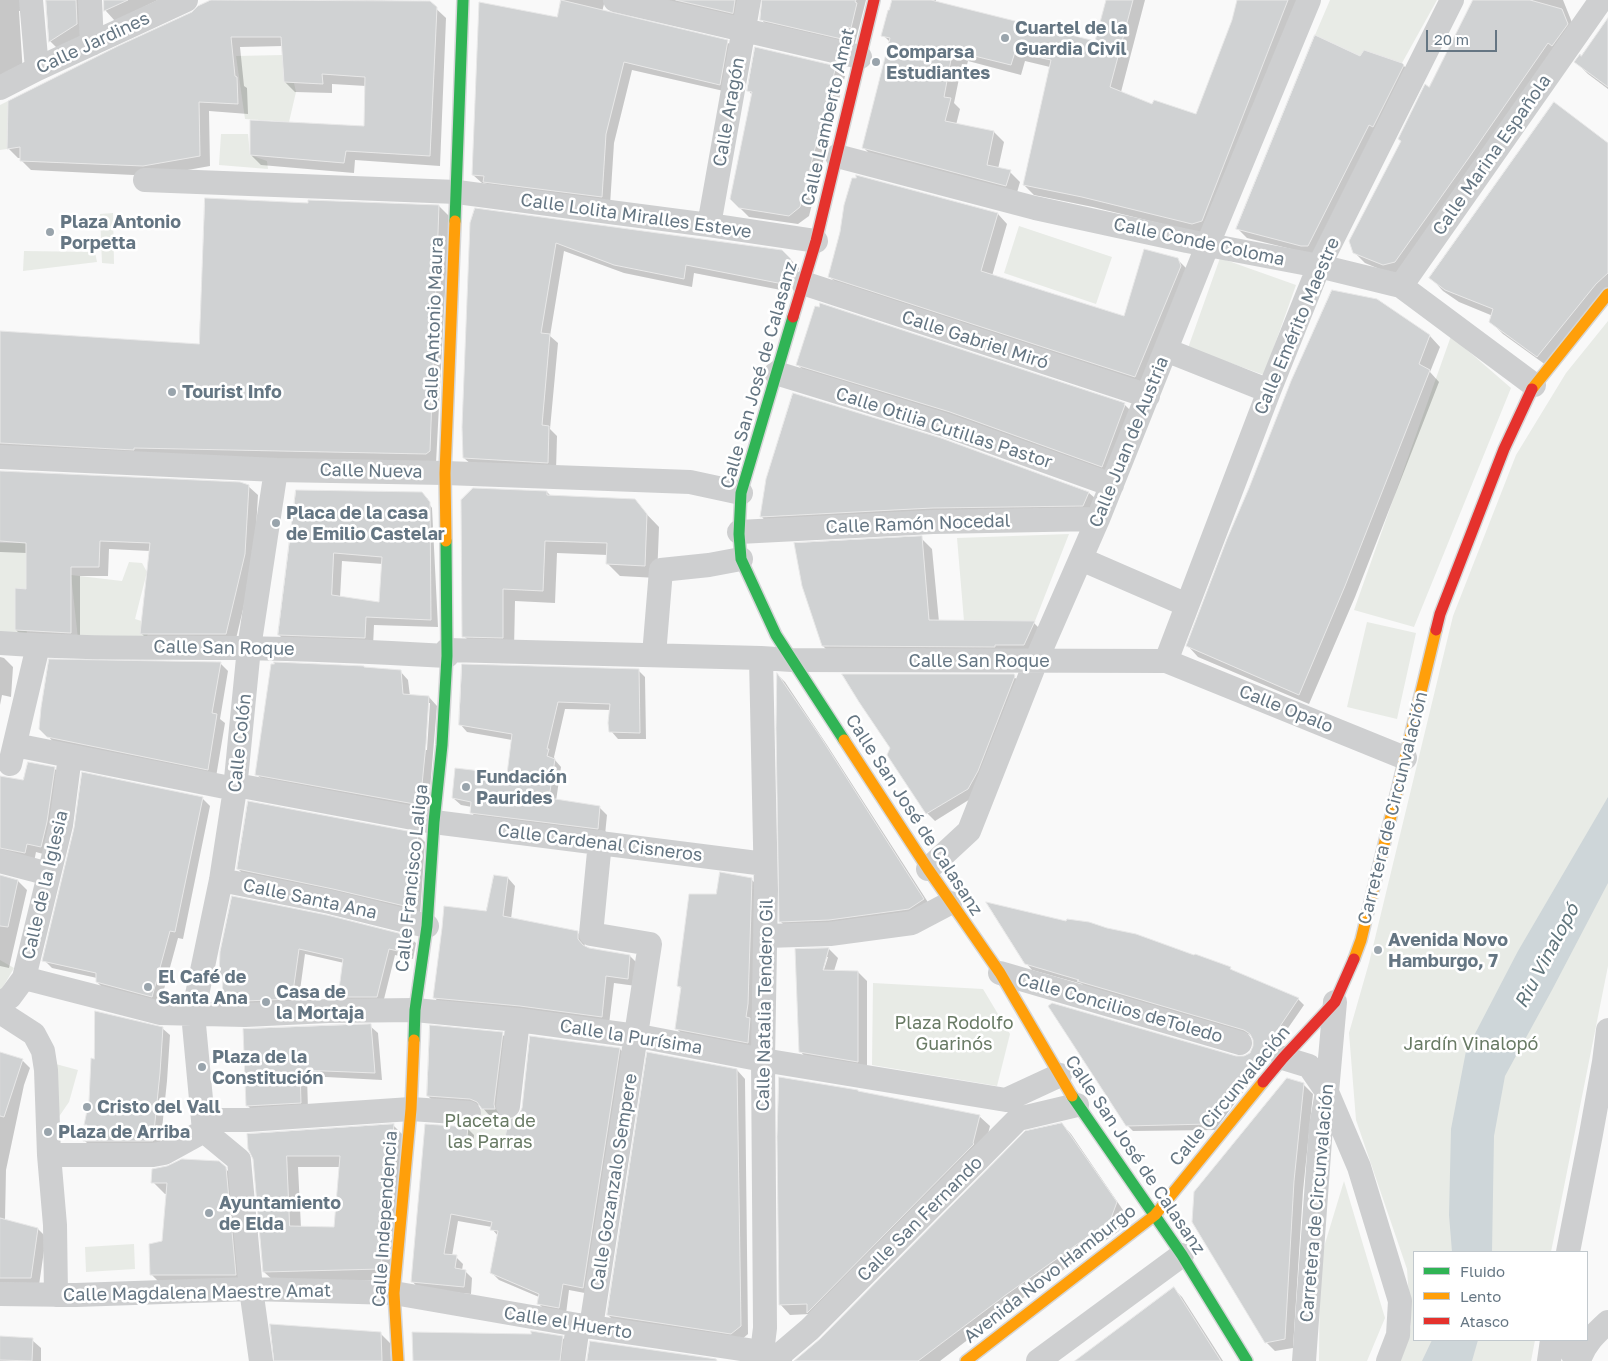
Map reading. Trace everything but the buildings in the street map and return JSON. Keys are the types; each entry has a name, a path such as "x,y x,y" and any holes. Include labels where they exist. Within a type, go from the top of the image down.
{"street":[{"path":"31,0 37,69"},
{"path":"90,0 92,44"},
{"name":"Calle Jardines","path":"0,88 186,0"},
{"name":"Calle Antonio Maura","path":"447,653 446,473 463,0"},
{"path":"615,0 638,3 860,57"},
{"name":"Calle Aragón","path":"710,225 749,0"},
{"name":"Calle Lamberto Amat","path":"816,241 874,0"},
{"name":"Calle Juan de Austria","path":"928,869 969,831 1036,661 1098,518 1309,0"},
{"name":"Calle Emérito Maestre","path":"1166,661 1319,266 1452,0"},
{"name":"Calle Marina Española","path":"1401,286 1594,1"},
{"name":"Calle Conde Coloma","path":"837,156 1035,208 1319,266 1401,286 1534,385"},
{"name":"Calle Lolita Miralles Esteve","path":"145,180 457,192 710,225 816,241"},
{"name":"Calle San José de Calasanz","path":"816,241 741,493 739,532 741,559 776,635 950,903 1000,973 1077,1104 1182,1255 1247,1361"},
{"name":"Calle Gabriel Miró","path":"803,283 1148,396"},
{"name":"Carretera de Circunvalación","path":"1304,1361 1321,1126 1327,1092 1335,1002 1348,975 1361,940 1440,614 1504,449 1534,385 1608,294"},
{"path":"1166,350 1269,391"},
{"name":"Calle Otilia Cutillas Pastor","path":"776,373 944,426 1112,484"},
{"name":"Calle Nueva","path":"0,457 276,470 446,473 690,482 741,493"},
{"name":"Calle Colón","path":"204,1125 193,1014 221,880 235,787 249,648 276,470"},
{"name":"Calle Ramón Nocedal","path":"739,532 933,522 1098,518"},
{"path":"654,654 661,570 709,565 741,559"},
{"path":"1081,559 1187,605"},
{"name":"Calle San Roque","path":"0,643 38,646 249,648 447,653 654,654 792,660 1166,661"},
{"name":"Calle Cardenal Cisneros","path":"38,646 12,754 70,756 133,769 434,822 765,864"},
{"name":"Calle Francisco Laliga","path":"411,1109 415,1010 427,926 434,822 442,745 447,653"},
{"name":"Calle Natalia Tendero Gil","path":"759,1356 765,1328 763,1060 766,936 761,658"},
{"name":"Calle Opalo","path":"1166,661 1405,758"},
{"name":"Calle de la Iglesia","path":"0,1004 10,997 24,978 61,825 70,756"},
{"name":"Calle Gozanzalo Sempere","path":"573,1361 585,1326 637,1036 650,944 591,934 600,842"},
{"path":"0,861 49,874"},
{"name":"Calle Santa Ana","path":"221,880 330,902 427,926"},
{"path":"766,936 830,934 912,923 950,903"},
{"name":"Calle Concilios deToledo","path":"1000,973 1240,1042"},
{"name":"Calle la Purísima","path":"24,978 160,1013 245,1015 328,1011 415,1010 518,1020 637,1036 1012,1109"},
{"name":"Calle Circunvalación","path":"1155,1215 1283,1058 1335,1002"},
{"path":"0,1012 34,1034 43,1051 46,1070 49,1155 55,1225 56,1295"},
{"path":"508,1106 518,1020"},
{"path":"1568,1251 1600,1136 1608,1030"},
{"path":"1283,1058 1309,1066 1327,1092 1359,1167 1400,1301 1398,1335 1388,1361"},
{"path":"1012,1109 1060,1075"},
{"path":"1012,1109 1077,1104"},
{"path":"49,1155 153,1155 164,1153 204,1125 247,1120 411,1109 469,1114"},
{"name":"Calle Independencia","path":"398,1361 394,1293 411,1109"},
{"name":"Calle San Fernando","path":"759,1356 810,1329 1012,1109"},
{"path":"204,1125 239,1160 251,1289 261,1361"},
{"name":"Avenida Novo Hamburgo","path":"966,1361 1155,1215"},
{"path":"1038,1361 1182,1255"},
{"name":"Calle Magdalena Maestre Amat","path":"0,1294 56,1295 251,1289 394,1293"},
{"name":"Calle el Huerto","path":"394,1293 759,1356"},
{"path":"1577,1361 1592,1336 1608,1322"},
{"path":"1549,1361 1552,1341"},
{"path":"1567,1341 1577,1361"}],"green space":[{"path":"1330,0 1437,0 1402,63 1364,51 1360,56 1315,35"},
{"path":"283,55 284,82 294,83 296,92 289,122 245,119 236,56"},
{"path":"8,101 7,149 0,150 0,105"},
{"path":"221,134 248,134 250,155 267,161 268,169 219,165"},
{"path":"113,213 114,264 102,263 100,214"},
{"path":"1019,226 1112,257 1096,304 1004,273"},
{"path":"24,251 95,252 97,262 23,271"},
{"path":"1220,258 1296,285 1264,375 1188,348"},
{"name":"Jardín Vinalopó","path":"1608,321 1608,966 1551,1251 1413,1251 1413,1341 1535,1341 1531,1361 1400,1361 1411,1327 1407,1269 1356,1120 1349,1033 1369,963 1453,616 1516,455 1566,373"},
{"path":"1451,336 1511,388 1414,627 1354,610"},
{"path":"1069,534 1035,621 964,621 957,538"},
{"path":"0,543 26,543 27,645 0,643"},
{"path":"129,562 142,563 147,572 135,619 151,624 145,643 78,639 71,575 122,581"},
{"path":"1367,622 1416,633 1397,719 1347,707"},
{"path":"0,960 14,968 0,992"},
{"name":"Plaza Rodolfo Guarinós","path":"873,983 983,989 1010,1034 997,1086 872,1065"},
{"path":"52,1063 78,1070 69,1102 56,1121"},
{"name":"Placeta de las Parras","path":"467,1109 516,1110 511,1157 467,1152"},
{"path":"1344,1181 1385,1318 1367,1361 1319,1361 1320,1260"},
{"path":"134,1244 135,1269 86,1272 85,1247"}],"water":[{"name":"Riu Vinalopó","path":"1608,797 1608,883 1505,1076 1494,1136 1492,1251 1452,1251 1449,1215 1451,1129 1466,1051 1518,951"},
{"path":"1432,1341 1478,1341 1472,1361 1422,1361"}],"traffic: fast":[{"path":"455,221 463,0"},
{"path":"793,317 741,493 739,534 741,559 776,635 844,740"},
{"path":"414,1040 415,1010 427,926 434,822 442,745 447,656 446,541"},
{"path":"1072,1096 1182,1255 1247,1361"}],"traffic: slow":[{"path":"446,541 445,473 455,221"},
{"path":"1532,389 1608,294"},
{"path":"1354,959 1361,940 1436,630"},
{"path":"844,740 928,869 1000,973 1072,1096"},
{"path":"398,1361 394,1293 411,1109 414,1040"},
{"path":"966,1361 1155,1215 1263,1082"}],"traffic: jam":[{"path":"793,317 816,241 874,0"},
{"path":"1436,630 1440,614 1504,449 1532,389"},
{"path":"1263,1082 1335,1002 1354,959"}],"place":[{"name":"Cuartel de la Guardia Civil","path":"1005,38"},
{"name":"Comparsa Estudiantes","path":"876,62"},
{"name":"Plaza Antonio Porpetta","path":"50,232"},
{"name":"Tourist Info","path":"172,392"},
{"name":"Placa de la casa de Emilio Castelar","path":"276,523"},
{"name":"Fundación Paurides","path":"466,787"},
{"name":"Avenida Novo Hamburgo, 7","path":"1378,950"},
{"name":"El Café de Santa Ana","path":"148,987"},
{"name":"Casa de la Mortaja","path":"266,1002"},
{"name":"Plaza de la Constitución","path":"202,1067"},
{"name":"Cristo del Vall","path":"87,1107"},
{"name":"Plaza de Arriba","path":"48,1132"},
{"name":"Ayuntamiento de Elda","path":"209,1213"}]}
